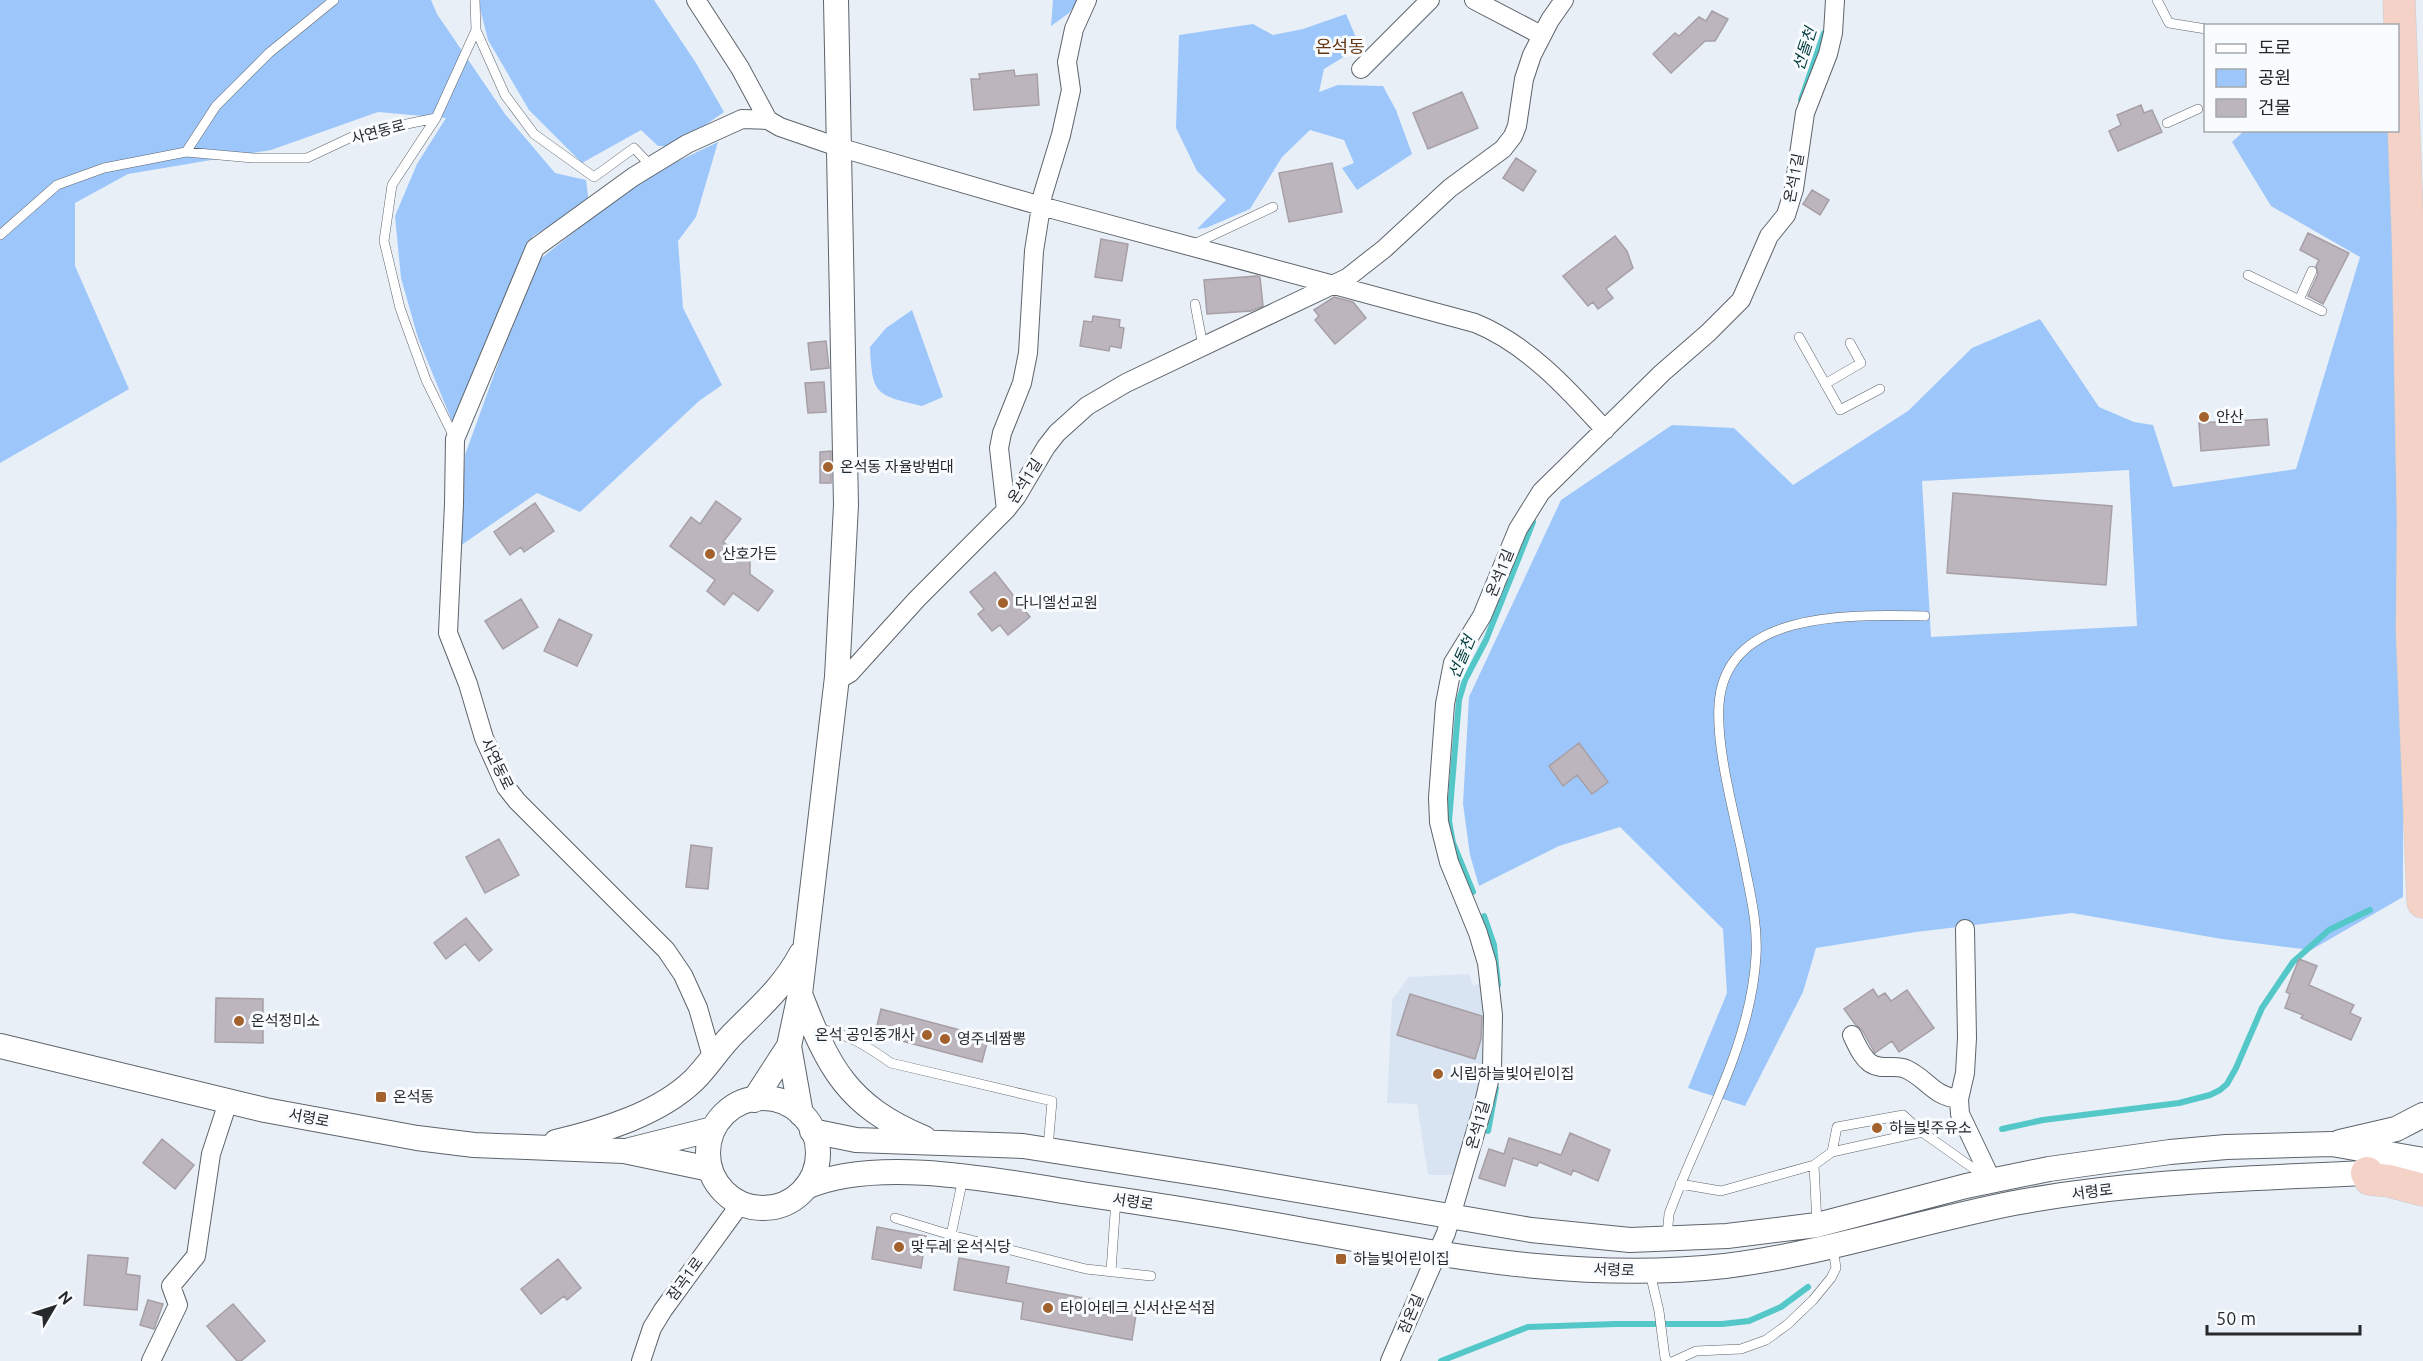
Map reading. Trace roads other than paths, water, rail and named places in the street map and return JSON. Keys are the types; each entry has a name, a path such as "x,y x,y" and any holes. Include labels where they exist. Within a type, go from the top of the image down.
{"highway":[{"path":"2399,0 2408,241 2413,522 2412,632 2423,902"},
{"path":"2417,0 2423,43"},
{"path":"2367,1173 2370,1179 2409,1185 2423,1190"}],"street":[{"path":"696,0 740,68 768,120 780,127 838,147 1041,206 1475,323 1500,333 1562,385 1605,430"},
{"path":"741,1203 722,1189 710,1169 708,1149 713,1129 731,1108 754,1100 789,1046 800,994 837,677 846,505 836,0"},
{"name":"온석1길","path":"1006,510 999,448 1002,433 1022,383 1028,353 1034,251 1041,206 1062,135 1071,90 1066,62 1074,29 1088,0"},
{"path":"1362,69 1430,0"},
{"path":"1474,0 1541,35"},
{"name":"온석1길","path":"837,677 850,673 917,599 1006,510 1057,433 1088,406 1126,383 1334,285 1365,266 1450,188 1506,146 1517,126 1524,79 1541,35 1564,0"},
{"name":"온석1길","path":"1445,1234 1489,1084 1493,1054 1491,986 1483,948 1440,834 1438,798 1449,674 1456,656 1485,609 1507,553 1534,501 1554,477 1742,300 1769,236 1786,215 1794,189 1805,113 1828,54 1833,33 1835,0"},
{"name":"사연동로","path":"712,1057 698,1008 683,975 666,950 517,801 506,787 484,738 468,684 448,633 455,439 535,248 651,166 687,144 742,119 768,120"},
{"path":"1965,929 1967,1038 1965,1073 1959,1099 1960,1114 1992,1181"},
{"path":"530,1148 603,1128 651,1109 685,1088 782,985 797,961 807,938"},
{"path":"800,994 829,1061 839,1078 859,1100 888,1120 936,1143"},
{"path":"1852,1035 1864,1058 1872,1064 1883,1068 1906,1069 1934,1092 1959,1099"},
{"name":"서령로","path":"0,1046 228,1101 417,1138 530,1148 624,1151 710,1169"},
{"path":"789,1046 806,1123 817,1157 814,1173 806,1187"},
{"name":"서령로","path":"754,1100 777,1101 806,1123 856,1140 1023,1146 1314,1192 1538,1266 1650,1271 1730,1265 1833,1245 2013,1203 2076,1194 2186,1181 2423,1170"},
{"path":"151,1361 178,1305 171,1286 196,1256 211,1154 228,1101"},
{"path":"2336,1175 2332,1144 2396,1129 2423,1115"},
{"name":"서령로","path":"624,1151 713,1129"},
{"name":"서령로","path":"741,1203 765,1208 781,1205 795,1198 806,1187 840,1176 904,1172 1116,1199 1309,1231 1445,1234 1540,1232 1621,1239 1667,1239 1748,1234 1818,1225 1992,1181 2081,1164 2170,1152 2226,1147 2332,1144 2423,1160"},
{"path":"1309,1231 1314,1192"},
{"name":"잠곡1로","path":"641,1361 652,1328 663,1310 741,1203"},
{"path":"1538,1266 1540,1232"},
{"name":"잠온길","path":"1390,1361 1445,1234"}],"lane":[{"path":"186,152 216,106 269,53 334,0"},
{"path":"475,0 476,30 505,95 534,134 594,177 634,148 651,166"},
{"path":"2157,0 2169,23 2204,28"},
{"path":"436,118 476,30"},
{"path":"2167,123 2198,109"},
{"name":"사연동로","path":"0,235 57,185 104,168 186,152 253,158 307,158 358,134 436,118"},
{"name":"사연동로","path":"436,118 392,185 384,241 400,308 426,380 455,439"},
{"path":"1190,246 1273,207"},
{"path":"2299,300 2312,271"},
{"path":"2248,275 2322,311"},
{"path":"1195,304 1203,346"},
{"path":"1798,337 1840,410 1880,389"},
{"path":"1825,384 1862,363 1850,343"},
{"path":"1667,1239 1669,1214 1736,1049 1756,964 1754,913 1721,742 1719,706 1724,680 1733,662 1744,650 1765,635 1782,628 1804,622 1866,615 1925,616"},
{"path":"813,1028 839,1032 871,1048 891,1063 1052,1101 1048,1150"},
{"path":"1832,1152 1837,1127 1903,1115 1922,1132 1992,1181"},
{"path":"1680,1184 1721,1191 1814,1165 1832,1152 1922,1132"},
{"path":"1814,1165 1818,1225"},
{"path":"951,1234 963,1178"},
{"path":"1111,1271 1116,1199"},
{"path":"895,1218 1086,1269 1151,1276"},
{"path":"1674,1361 1696,1351 1741,1349 1766,1340 1788,1324 1813,1300 1831,1278 1836,1268 1833,1245"},
{"path":"1650,1271 1665,1358 1668,1361"}],"waterway":[{"name":"선돌천","path":"1801,100 1824,33"},
{"name":"선돌천","path":"1473,892 1453,843 1449,821 1459,700 1465,680 1486,640 1533,522"},
{"path":"2002,1129 2043,1120 2179,1103 2220,1090 2227,1084 2236,1068 2262,1008 2293,962 2329,930 2370,910"},
{"name":"선돌천","path":"1484,916 1494,945 1498,985"},
{"name":"선돌천","path":"1488,1131 1496,1088"},
{"path":"1441,1361 1528,1327 1722,1324 1749,1321 1781,1307 1808,1287"}],"place":[{"name":"안산","path":"2204,417"},
{"name":"온석동 자율방범대","path":"828,467"},
{"name":"산호가든","path":"710,554"},
{"name":"다니엘선교원","path":"1003,603"},
{"name":"온석정미소","path":"239,1021"},
{"name":"온석 공인중개사","path":"927,1035"},
{"name":"영주네짬뽕","path":"945,1039"},
{"name":"시립하늘빛어린이집","path":"1438,1074"},
{"name":"온석동","path":"381,1097"},
{"name":"하늘빛주유소","path":"1877,1128"},
{"name":"맞두레 온석식당","path":"899,1247"},
{"name":"하늘빛어린이집","path":"1341,1259"},
{"name":"타이어테크 신서산온석점","path":"1048,1308"}],"district":[{"name":"온석동","path":"1340,47"}]}
